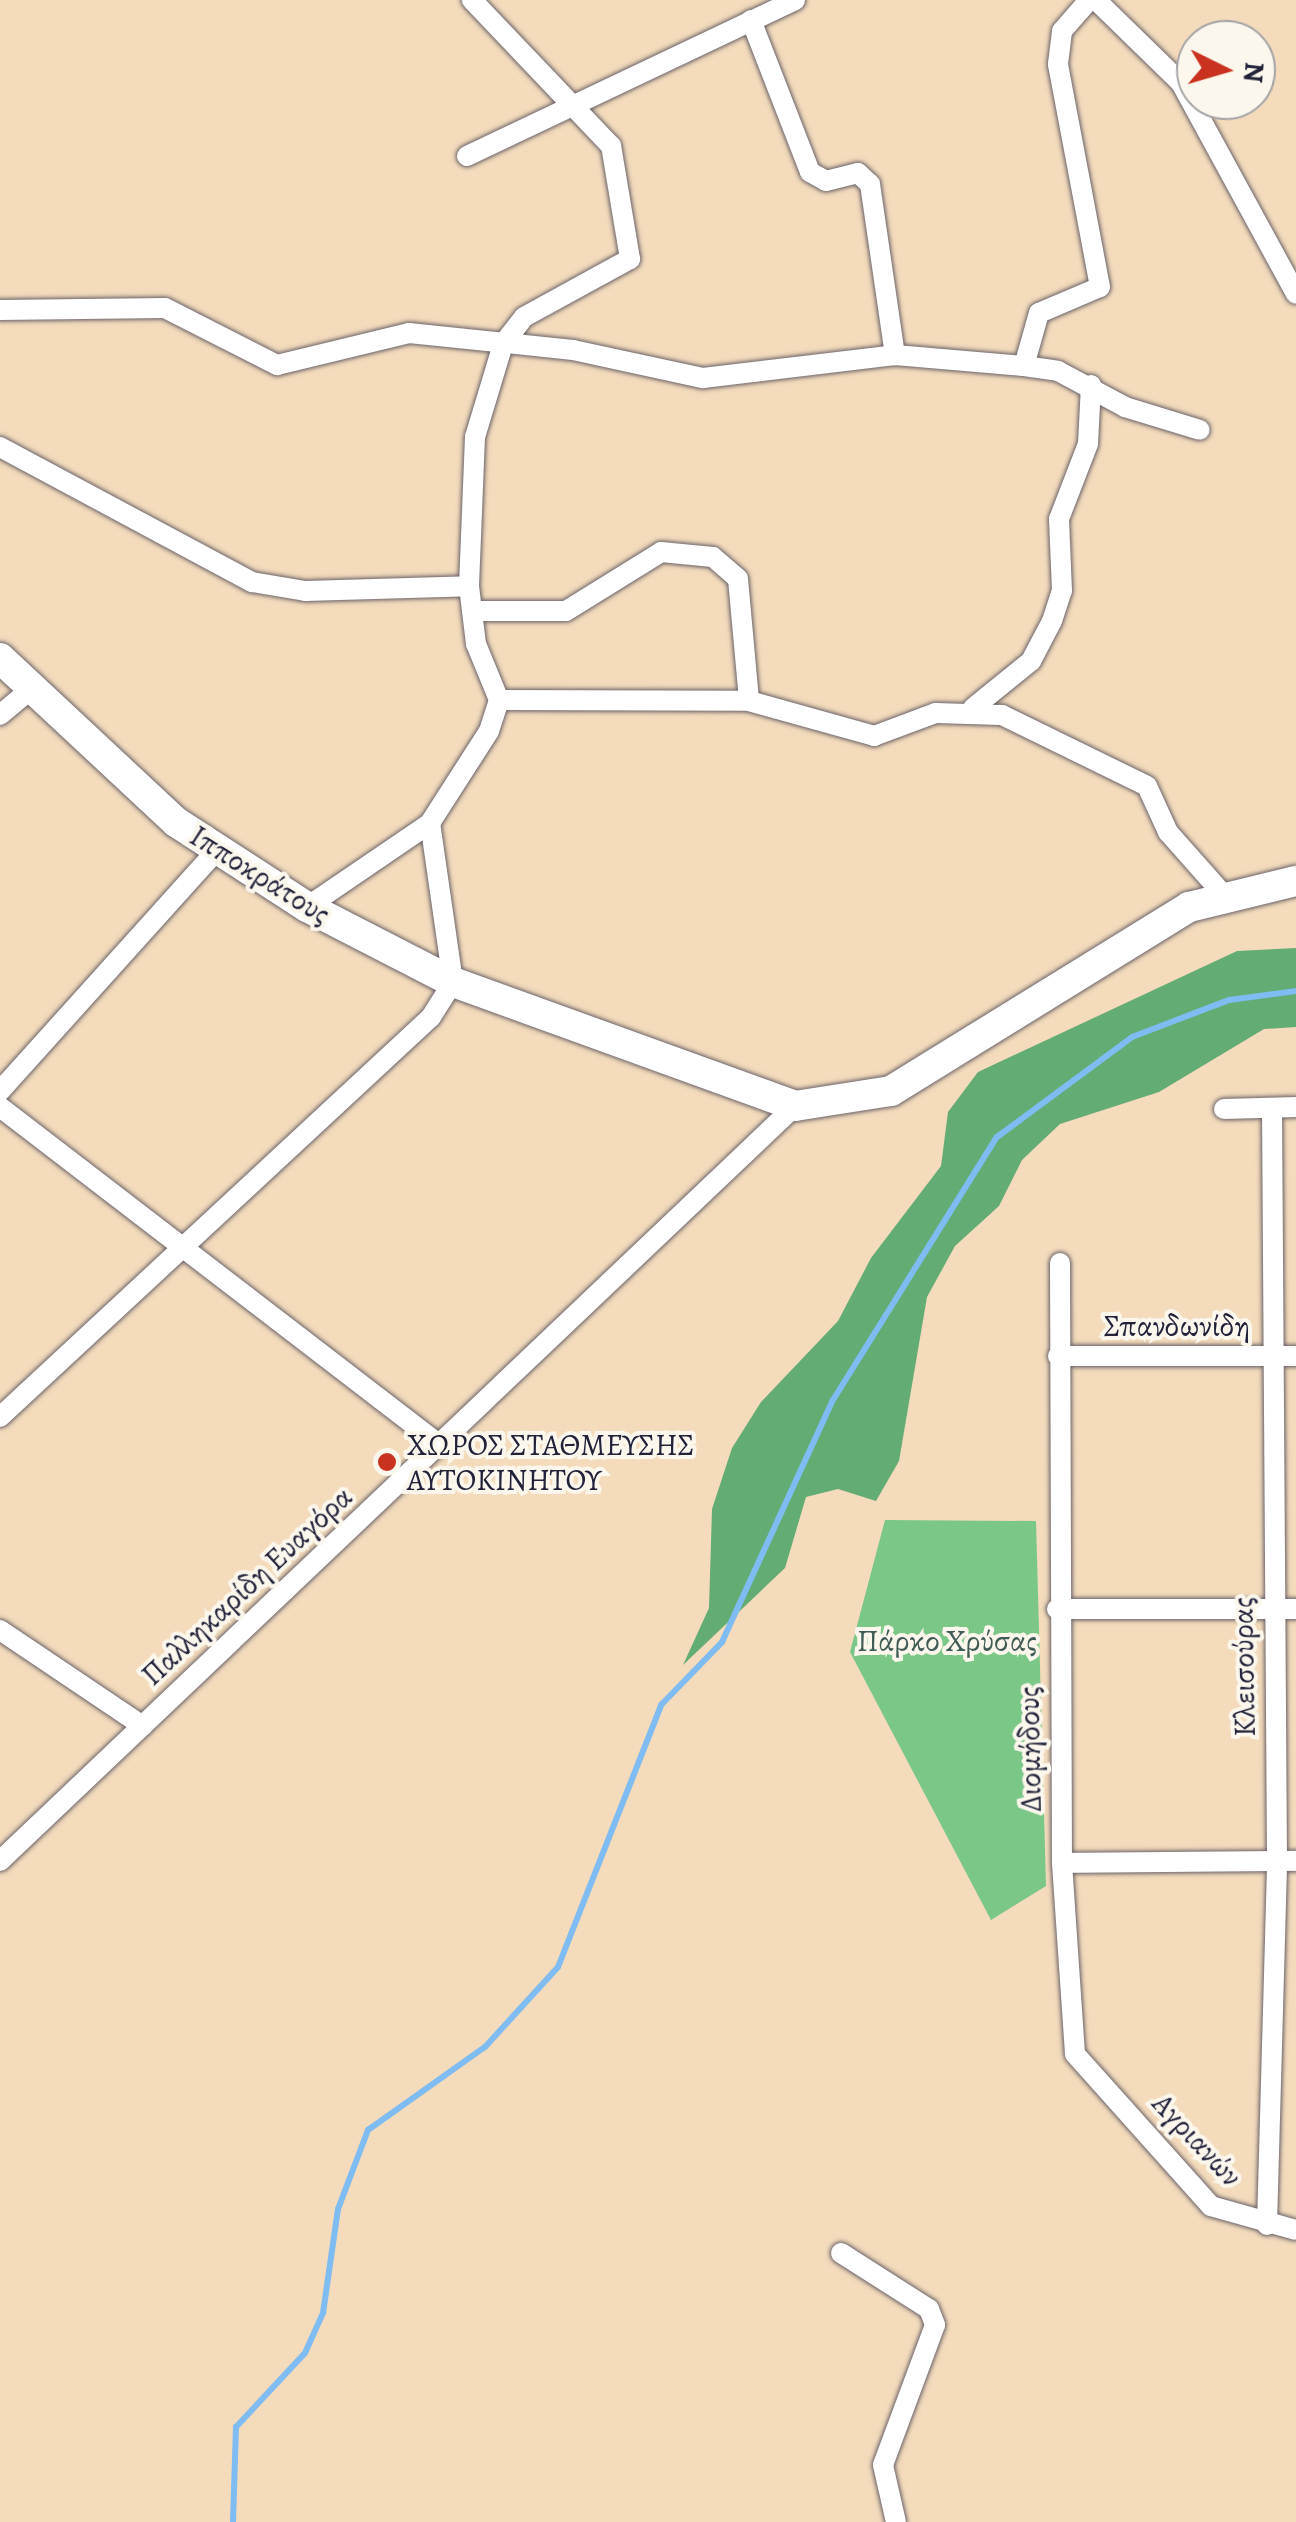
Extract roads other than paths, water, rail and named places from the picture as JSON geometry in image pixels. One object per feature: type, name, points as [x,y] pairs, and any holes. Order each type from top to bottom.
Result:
[{"type":"street","points":[[466,156],[581,106],[795,0]]},
{"type":"street","points":[[1024,366],[1039,313],[1100,287],[1058,64],[1062,31],[1093,0],[1181,83],[1296,294]]},
{"type":"street","points":[[308,907],[430,823],[500,700],[472,611],[475,437],[503,344],[544,302],[630,259],[619,171],[581,106],[481,2]]},
{"type":"street","points":[[751,20],[810,172],[826,181],[858,173],[870,184],[896,355]]},
{"type":"street","points":[[0,310],[165,308],[278,365],[408,333],[503,344],[704,378],[896,355],[1024,366],[1092,384],[1125,407],[1200,430]]},
{"type":"street","points":[[500,700],[749,701],[874,736],[974,708],[1031,661],[1052,621],[1062,590],[1058,520],[1088,444],[1092,384]]},
{"type":"street","points":[[0,447],[252,582],[305,591],[470,586]]},
{"type":"street","points":[[472,611],[566,611],[662,552],[713,556],[738,578],[749,701]]},
{"type":"street","name":"Ιπποκράτους","points":[[0,658],[30,690],[215,852],[308,907],[453,982],[795,1106]]},
{"type":"street","points":[[0,716],[30,690]]},
{"type":"street","points":[[974,708],[1131,774],[1222,892]]},
{"type":"street","points":[[0,1417],[431,1017],[453,982],[430,823]]},
{"type":"street","points":[[0,1091],[215,852]]},
{"type":"street","points":[[795,1106],[891,1091],[1222,892],[1296,880]]},
{"type":"street","name":"Παλληκαρίδη Ευαγόρα","points":[[0,1862],[795,1106]]},
{"type":"street","points":[[0,1107],[440,1445]]},
{"type":"street","points":[[1224,1109],[1296,1107]]},
{"type":"street","name":"Κλεισούρας","points":[[1267,2224],[1286,1861],[1273,1609],[1272,1108]]},
{"type":"street","name":"Διομήδους","points":[[1060,1263],[1057,1610],[1062,1863],[1076,2054]]},
{"type":"street","name":"Σπανδωνίδη","points":[[1058,1356],[1296,1356]]},
{"type":"street","points":[[1057,1610],[1296,1609]]},
{"type":"street","points":[[0,1630],[143,1726]]},
{"type":"street","points":[[1062,1863],[1286,1861]]},
{"type":"street","name":"Αγριανών","points":[[1076,2054],[1212,2206],[1296,2230]]},
{"type":"street","points":[[840,2253],[929,2309],[935,2325],[883,2465],[896,2522]]},
{"type":"waterway","points":[[233,2522],[236,2427],[305,2353],[323,2313],[338,2209],[368,2130],[485,2047],[558,1967],[661,1705],[722,1642],[833,1400],[997,1137],[1132,1037],[1229,1000],[1296,991]]},
{"type":"place","name":"ΧΩΡΟΣ ΣΤΑΘΜΕΥΣΗΣ ΑΥΤΟΚΙΝΗΤΟΥ","points":[[387,1462]]},
{"type":"park label","name":"Πάρκο Χρύσας","points":[[947,1641]]}]
